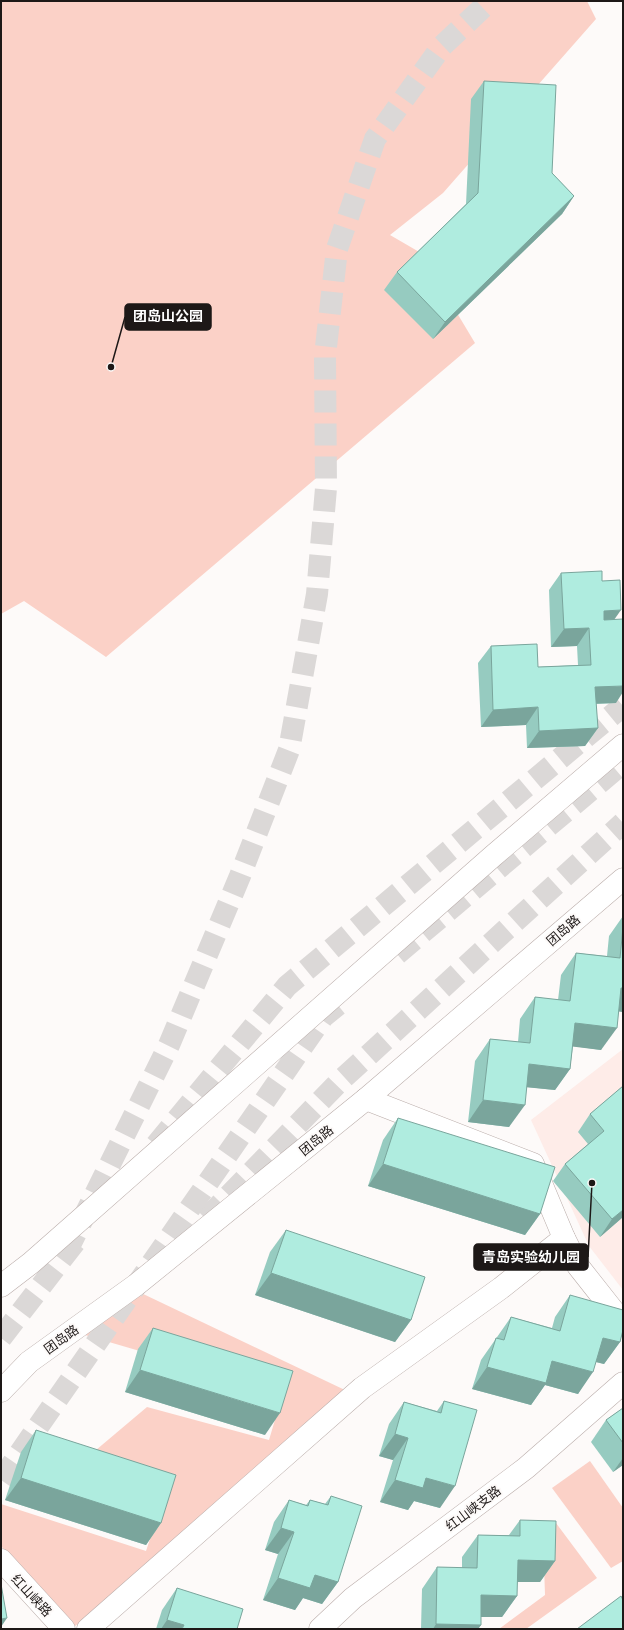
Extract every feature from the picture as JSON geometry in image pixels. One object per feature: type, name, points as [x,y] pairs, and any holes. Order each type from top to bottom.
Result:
[{"type":"street","points":[[1,1286],[31,1263],[488,861],[623,745]]},
{"type":"street","name":"团岛路","points":[[1,1391],[29,1362],[136,1285],[366,1099],[623,879]]},
{"type":"street","points":[[366,1099],[534,1164],[564,1238],[578,1266],[623,1324]]},
{"type":"street","points":[[88,1629],[362,1388],[500,1288],[564,1238]]},
{"type":"street","name":"红山峡支路","points":[[320,1629],[353,1598],[526,1468],[623,1383]]},
{"type":"street","name":"红山峡路","points":[[1,1560],[64,1629]]},
{"type":"shaded area","points":[[1,1],[587,1],[596,19],[443,193],[390,235],[421,253],[475,343],[106,657],[24,601],[1,614]]},
{"type":"shaded area","points":[[623,1049],[623,1290],[589,1246],[531,1120]]},
{"type":"shaded area","points":[[139,1292],[347,1391],[73,1628],[1,1546],[1,1504],[146,1551],[167,1488],[83,1461],[147,1407],[269,1440],[283,1393],[85,1335]]},
{"type":"shaded area","points":[[590,1461],[623,1508],[623,1561],[611,1568],[552,1488]]},
{"type":"shaded area","points":[[556,1523],[597,1578],[526,1629],[499,1629],[545,1595],[543,1535]]},
{"type":"building","points":[[484,81],[556,85],[552,173],[574,196],[445,322],[397,272],[478,193]]},
{"type":"building","points":[[602,571],[602,581],[620,580],[621,610],[604,611],[604,620],[623,619],[623,686],[595,687],[598,728],[539,731],[538,707],[493,710],[491,646],[537,644],[538,667],[591,665],[589,628],[564,629],[561,573]]},
{"type":"building","points":[[623,927],[623,988],[621,988],[617,1028],[575,1023],[570,1069],[529,1064],[525,1105],[483,1100],[490,1039],[530,1043],[535,997],[570,1001],[576,953],[620,958]]},
{"type":"building","points":[[623,1086],[623,1210],[612,1219],[565,1164],[604,1131],[590,1114]]},
{"type":"building","points":[[398,1118],[555,1167],[540,1214],[383,1164]]},
{"type":"building","points":[[286,1230],[425,1277],[411,1320],[271,1273]]},
{"type":"building","points":[[570,1295],[623,1310],[623,1330],[620,1342],[603,1338],[593,1372],[552,1361],[546,1383],[487,1367],[496,1338],[504,1340],[511,1317],[560,1331]]},
{"type":"building","points":[[153,1328],[293,1371],[280,1413],[140,1370]]},
{"type":"building","points":[[444,1401],[477,1410],[455,1486],[426,1478],[423,1488],[395,1480],[408,1438],[395,1434],[404,1402],[441,1413]]},
{"type":"building","points":[[623,1408],[623,1443],[606,1420]]},
{"type":"building","points":[[36,1430],[176,1475],[161,1523],[21,1478]]},
{"type":"building","points":[[331,1496],[362,1506],[338,1582],[315,1575],[310,1588],[278,1578],[294,1532],[281,1528],[289,1500],[308,1506],[310,1500],[328,1505]]},
{"type":"building","points":[[520,1520],[556,1521],[555,1561],[518,1560],[517,1596],[481,1595],[481,1625],[436,1624],[437,1567],[477,1568],[478,1535],[520,1536]]},
{"type":"building","points":[[1,1584],[7,1618],[1,1619]]},
{"type":"building","points":[[177,1588],[243,1609],[237,1629],[182,1629],[184,1625],[167,1620]]},
{"type":"building","points":[[621,1596],[623,1600],[623,1629],[577,1629]]},
{"type":"tunnel","points":[[66,1253],[169,1045],[240,876],[289,750],[317,594],[326,488],[325,356],[337,249],[375,139],[442,46],[490,1]]},
{"type":"tunnel","points":[[156,1145],[287,986],[623,706]]},
{"type":"tunnel","points":[[397,954],[623,763]]},
{"type":"tunnel","points":[[206,1219],[339,1082],[623,823]]},
{"type":"tunnel","points":[[1,1480],[323,1017],[339,1004]]},
{"type":"tunnel","points":[[1,1338],[75,1242]]},
{"type":"place","name":"团岛山公园","points":[[111,367]]},
{"type":"place","name":"青岛实验幼儿园","points":[[592,1183]]}]
